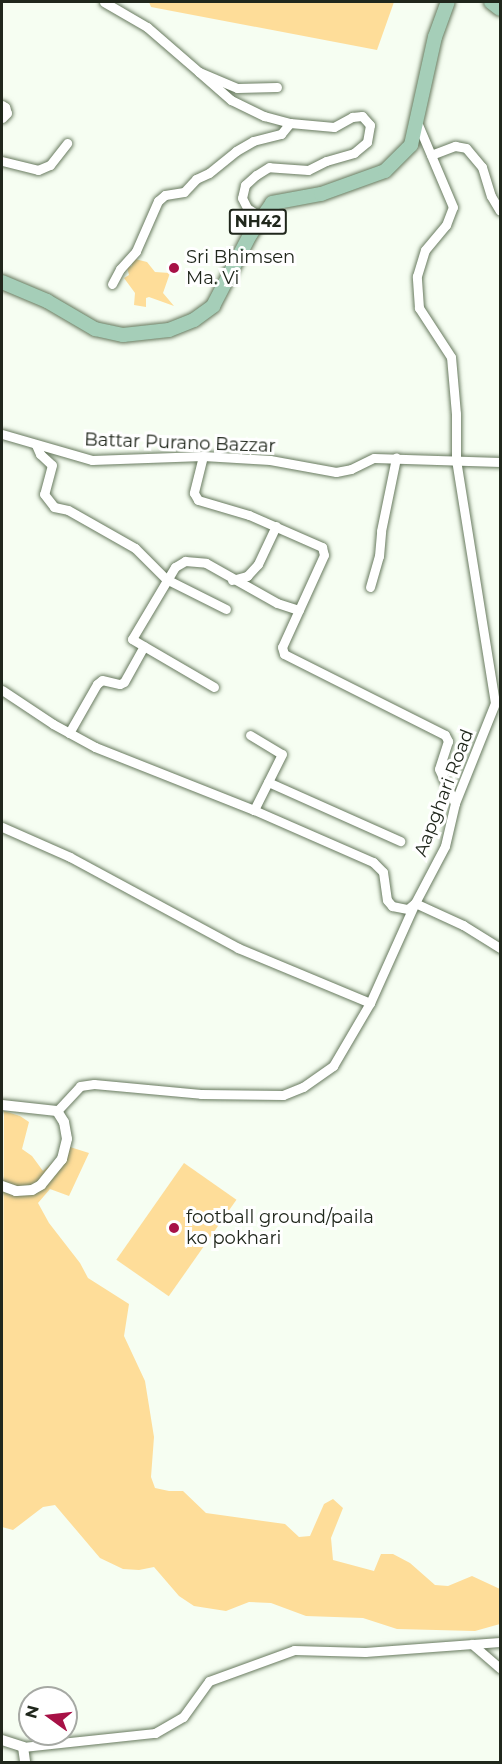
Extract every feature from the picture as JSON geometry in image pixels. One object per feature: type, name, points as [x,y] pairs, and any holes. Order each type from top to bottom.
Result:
[{"type":"main road","name":"NH42","points":[[2,282],[47,301],[95,329],[123,335],[169,330],[194,320],[213,306],[261,217],[272,203],[321,194],[385,171],[411,145],[435,37],[448,2]]},
{"type":"main road","points":[[491,2],[501,9]]},
{"type":"street","points":[[104,2],[147,27],[231,100],[264,116],[290,123],[333,127],[352,117],[362,116],[370,125],[367,142],[354,153],[326,161],[308,170],[269,167],[256,174],[245,185],[242,198],[247,208],[261,217]]},
{"type":"street","points":[[199,72],[237,88],[277,87]]},
{"type":"street","points":[[2,105],[7,113],[2,118]]},
{"type":"street","points":[[416,121],[431,155],[455,146],[466,148],[482,167],[491,196],[501,211]]},
{"type":"street","points":[[112,284],[120,269],[136,251],[158,201],[165,195],[184,192],[196,179],[209,173],[236,151],[253,141],[281,134],[290,123]]},
{"type":"street","points":[[2,161],[38,170],[50,165],[67,143]]},
{"type":"street","name":"Aapghari Road","points":[[57,1111],[80,1086],[94,1084],[177,1093],[283,1095],[303,1087],[333,1066],[370,1003],[415,903],[445,846],[455,803],[495,702],[456,460],[456,414],[451,357],[419,308],[417,276],[425,250],[446,225],[453,207],[431,155]]},
{"type":"street","name":"Battar Purano Bazzar","points":[[2,434],[92,460],[203,456],[270,460],[336,472],[351,469],[374,458],[501,462]]},
{"type":"street","points":[[36,445],[40,454],[52,465],[44,494],[54,507],[68,510],[135,548],[166,579],[226,609]]},
{"type":"street","points":[[203,456],[195,498],[276,526],[322,547],[324,555],[282,647],[284,654],[445,735],[448,741],[439,769],[455,803]]},
{"type":"street","points":[[370,587],[379,556],[381,531],[396,458]]},
{"type":"street","points":[[232,580],[247,576],[258,564],[276,526]]},
{"type":"street","points":[[214,687],[132,639],[175,567],[185,561],[195,560],[206,563],[232,580],[277,603],[299,610]]},
{"type":"street","points":[[69,733],[97,684],[102,680],[120,684],[124,682],[144,646]]},
{"type":"street","points":[[2,690],[95,747],[254,810],[373,862],[382,872],[387,900],[396,909],[408,909],[415,903],[463,925],[501,948]]},
{"type":"street","points":[[250,735],[282,754],[254,810]]},
{"type":"street","points":[[268,782],[400,841]]},
{"type":"street","points":[[2,827],[70,857],[238,948],[370,1003]]},
{"type":"street","points":[[2,1106],[57,1111],[64,1122],[67,1139],[62,1159],[40,1185],[32,1190],[16,1191],[2,1186]]},
{"type":"street","points":[[2,1740],[23,1747],[155,1733],[183,1717],[209,1681],[294,1650],[365,1652],[501,1642]]},
{"type":"street","points":[[472,1644],[501,1668]]},
{"type":"street","points":[[23,1747],[25,1762]]},
{"type":"shaded area","points":[[149,2],[394,2],[377,50],[151,7]]},
{"type":"shaded area","points":[[135,259],[147,262],[155,272],[170,273],[163,293],[174,306],[149,297],[146,298],[146,307],[134,305],[135,293],[124,278],[129,275],[127,267],[132,266],[131,261]]},
{"type":"shaded area","points":[[4,1111],[20,1116],[29,1122],[22,1149],[32,1156],[43,1171],[70,1147],[89,1153],[69,1196],[50,1189],[38,1203],[49,1223],[80,1263],[88,1278],[129,1304],[124,1336],[145,1381],[154,1437],[151,1477],[155,1488],[183,1491],[206,1513],[285,1524],[299,1537],[310,1536],[324,1504],[333,1499],[343,1508],[331,1538],[333,1560],[374,1571],[381,1554],[393,1554],[410,1563],[435,1585],[448,1586],[472,1576],[500,1589],[500,1624],[475,1631],[397,1629],[363,1618],[306,1616],[271,1603],[249,1602],[226,1611],[194,1606],[179,1596],[154,1567],[139,1570],[123,1569],[100,1558],[55,1505],[43,1507],[13,1530],[2,1527]]},
{"type":"shaded area","name":"football ground/paila ko pokhari","points":[[184,1163],[236,1200],[169,1296],[116,1260]]},
{"type":"place","name":"Sri Bhimsen Ma. Vi","points":[[174,268]]},
{"type":"place","name":"football ground/paila ko pokhari","points":[[174,1228]]}]
